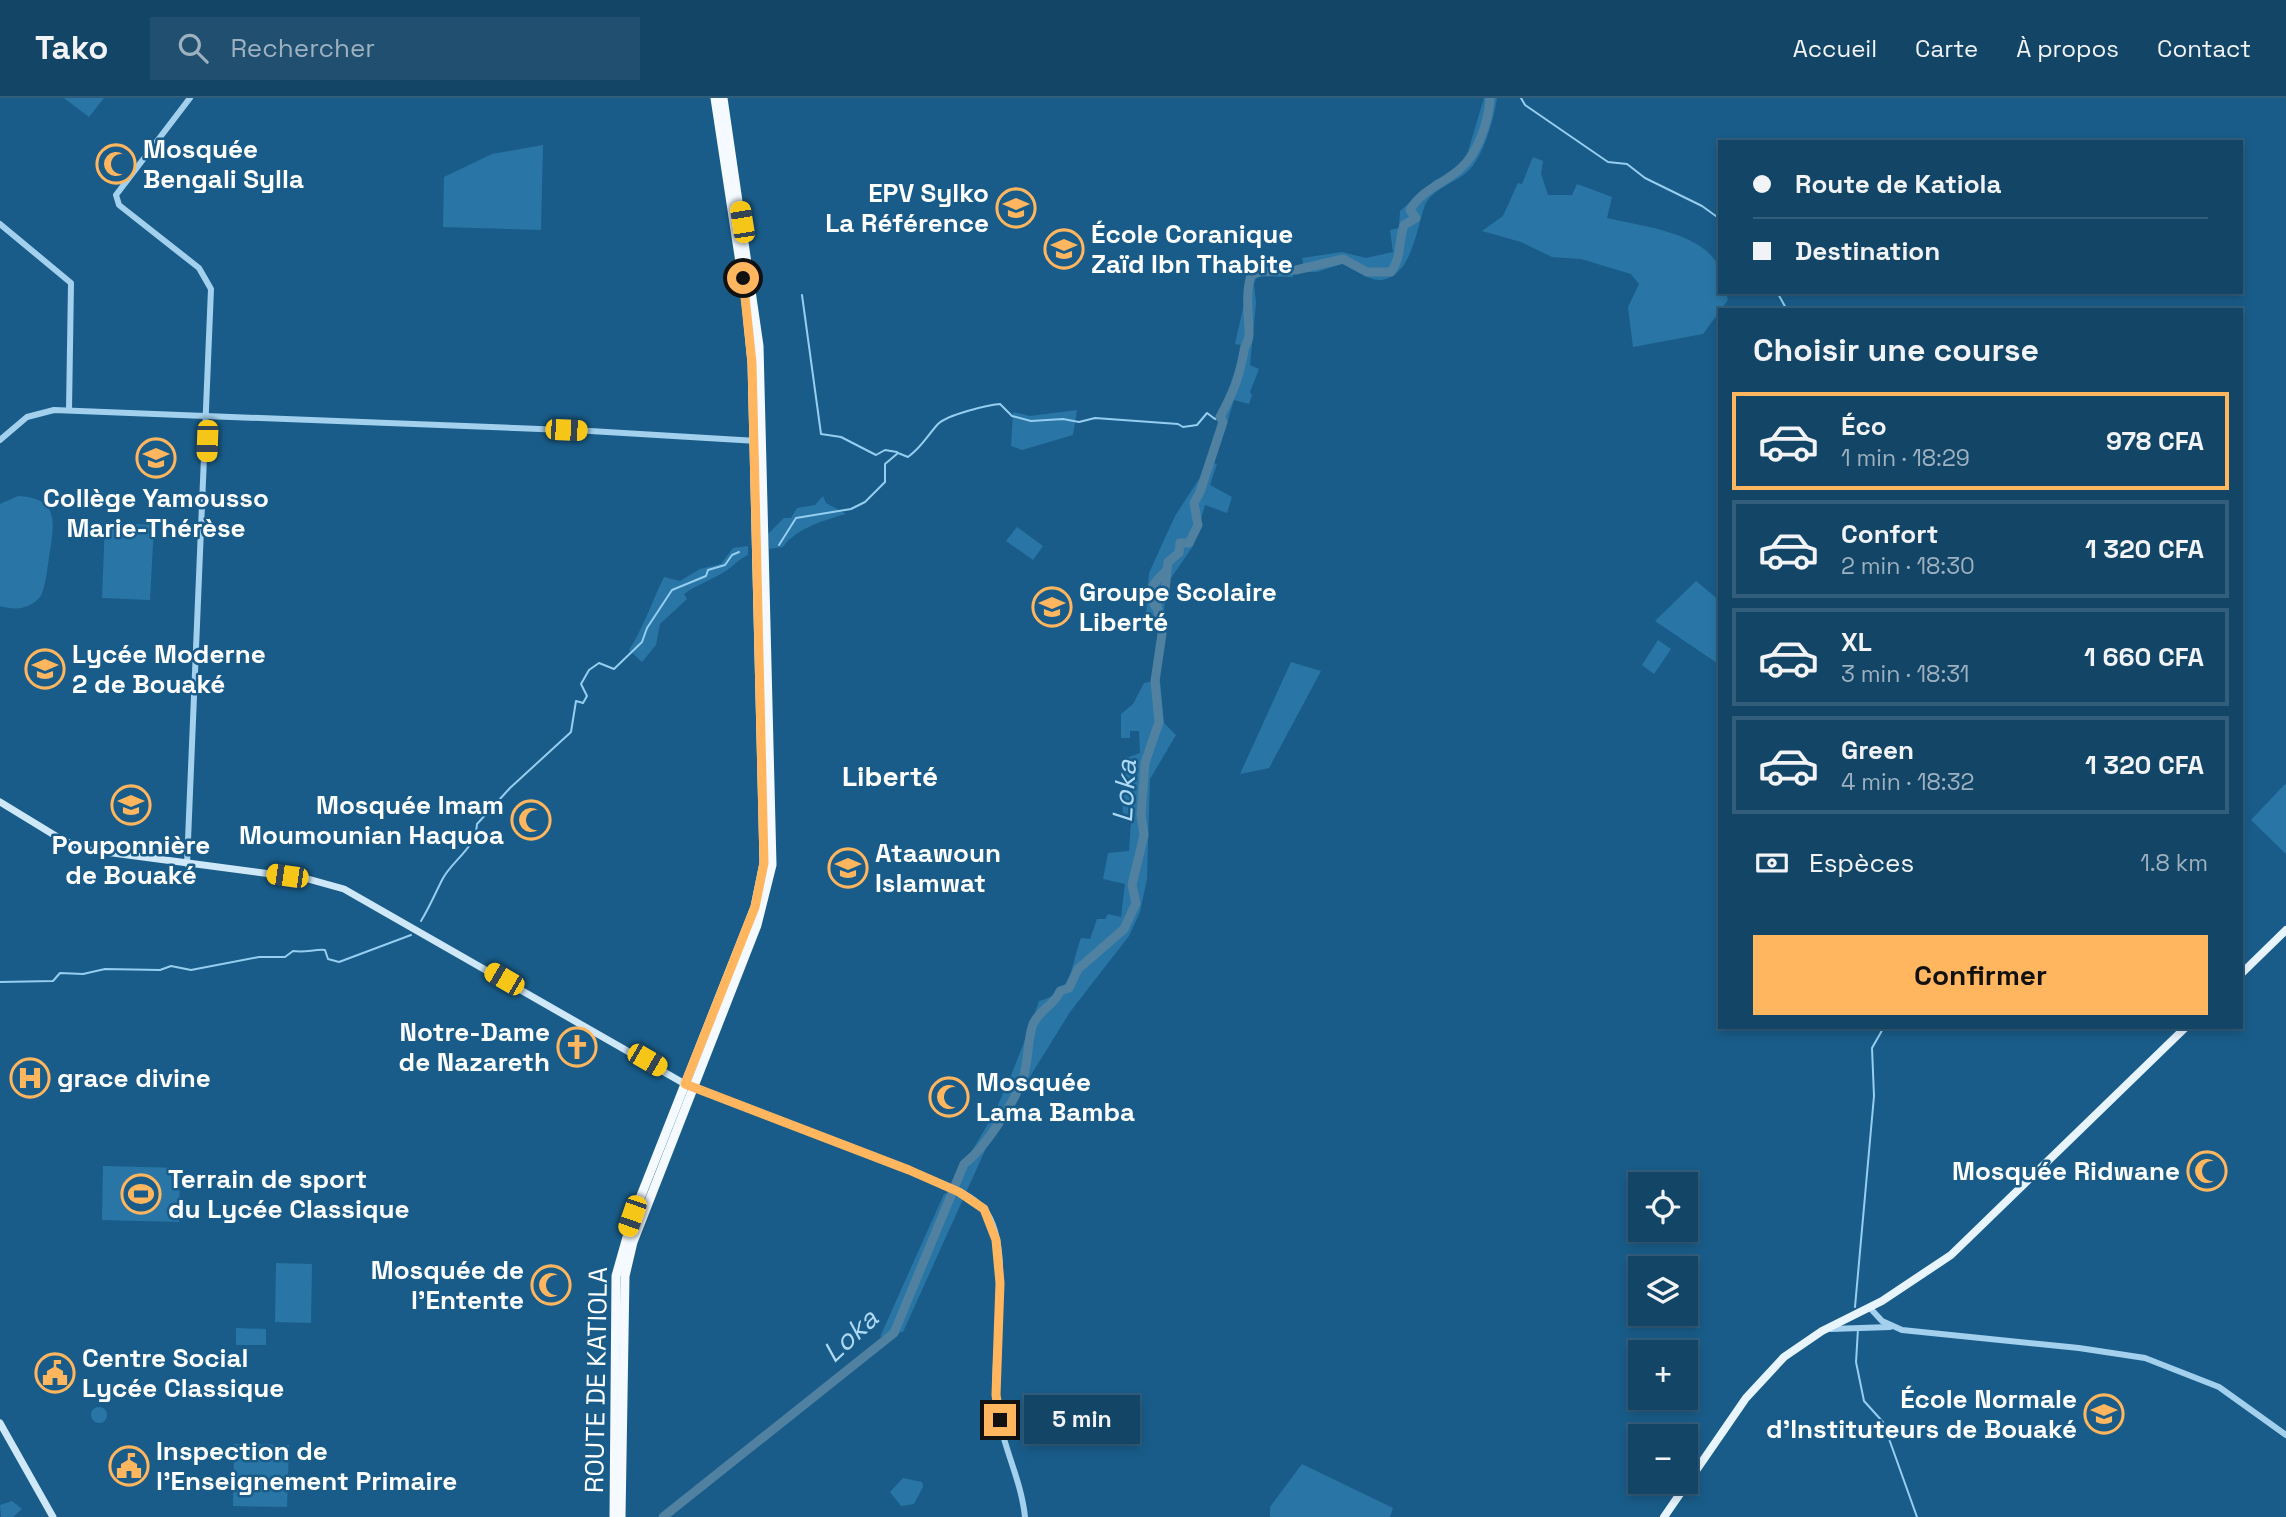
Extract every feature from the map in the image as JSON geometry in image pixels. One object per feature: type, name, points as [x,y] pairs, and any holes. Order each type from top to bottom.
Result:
[{"type":"highway","name":"ROUTE DE KATIOLA","points":[[715,98],[750,328],[758,441]]},
{"type":"highway","name":"ROUTE DE KATIOLA","points":[[621,1517],[625,1276],[634,1242],[689,1085],[755,907],[764,863],[758,327],[723,98]]},
{"type":"highway","name":"ROUTE DE KATIOLA","points":[[614,1517],[616,1276],[632,1216],[689,1085]]},
{"type":"main road","points":[[0,802],[76,846],[187,864],[308,879],[344,889],[689,1085]]},
{"type":"main road","points":[[2243,973],[2286,930]]},
{"type":"main road","points":[[1664,1517],[1755,1387],[1795,1347],[1870,1308],[1924,1274],[1977,1232],[2184,1029]]},
{"type":"main road","points":[[0,1423],[53,1517]]},
{"type":"street","points":[[187,864],[208,415],[209,282],[199,268],[119,205],[116,195],[190,98]]},
{"type":"street","points":[[0,224],[72,283],[69,410]]},
{"type":"street","points":[[0,440],[29,416],[43,411],[69,410],[590,431],[758,441]]},
{"type":"street","points":[[689,1085],[950,1187],[984,1209],[996,1240],[1000,1283],[997,1405],[1007,1447],[1020,1480],[1026,1517]]},
{"type":"street","points":[[1870,1308],[1891,1328]]},
{"type":"street","points":[[1822,1331],[1849,1326],[1891,1328],[2145,1358],[2219,1387],[2286,1435]]},
{"type":"shaded area","points":[[64,98],[104,98],[89,117]]},
{"type":"shaded area","points":[[1484,98],[1497,98],[1483,148],[1467,172],[1428,199],[1409,255],[1398,271],[1384,280],[1372,279],[1342,264],[1317,272],[1305,272],[1302,258],[1342,252],[1366,258],[1393,252],[1390,230],[1399,228],[1400,211],[1435,180],[1450,174],[1466,158]]},
{"type":"shaded area","points":[[543,145],[541,230],[443,227],[444,177],[492,154]]},
{"type":"shaded area","points":[[1533,157],[1543,161],[1541,174],[1548,195],[1572,195],[1577,184],[1612,197],[1607,218],[1668,232],[1698,245],[1710,254],[1718,265],[1718,294],[1726,294],[1728,300],[1722,308],[1718,308],[1718,314],[1703,334],[1633,347],[1628,307],[1639,284],[1631,274],[1581,259],[1552,257],[1521,242],[1482,231],[1503,216],[1518,183],[1522,184]]},
{"type":"shaded area","points":[[1292,267],[1293,277],[1257,276],[1254,284],[1256,303],[1250,365],[1259,369],[1250,392],[1252,395],[1249,404],[1234,400],[1227,423],[1217,421],[1240,368],[1242,345],[1235,344],[1246,295],[1247,275]]},
{"type":"shaded area","points":[[1077,410],[1073,435],[1022,450],[1011,446],[1013,412],[1030,416]]},
{"type":"shaded area","points":[[1210,462],[1217,464],[1210,485],[1232,497],[1227,513],[1205,505],[1193,546],[1167,584],[1163,617],[1146,615],[1149,573],[1175,516]]},
{"type":"shaded area","points":[[18,496],[42,502],[52,515],[53,524],[41,596],[27,606],[12,608],[0,606],[0,504]]},
{"type":"shaded area","points":[[823,496],[826,503],[846,514],[803,530],[783,547],[769,549],[768,534],[784,518],[791,518],[797,508],[815,505]]},
{"type":"shaded area","points":[[105,523],[154,525],[150,600],[102,598]]},
{"type":"shaded area","points":[[1017,527],[1043,546],[1033,560],[1006,541]]},
{"type":"shaded area","points":[[748,546],[748,555],[684,594],[687,599],[660,624],[656,645],[642,662],[629,650],[664,577],[680,581],[700,569],[721,564],[733,548]]},
{"type":"shaded area","points":[[1696,581],[1718,599],[1718,664],[1655,621]]},
{"type":"shaded area","points":[[1658,640],[1671,649],[1654,674],[1642,665]]},
{"type":"shaded area","points":[[1291,662],[1321,671],[1269,768],[1240,774]]},
{"type":"shaded area","points":[[1160,680],[1164,723],[1176,735],[1150,779],[1147,879],[1140,912],[1129,936],[1070,1012],[987,1146],[903,1332],[880,1337],[944,1194],[952,1192],[966,1161],[995,1111],[1039,1001],[1050,997],[1065,985],[1081,938],[1090,939],[1097,919],[1105,919],[1108,914],[1121,917],[1125,884],[1103,879],[1108,853],[1129,851],[1131,820],[1123,819],[1121,760],[1140,753],[1139,731],[1130,731],[1130,738],[1121,738],[1121,714],[1133,704],[1144,683]]},
{"type":"shaded area","points":[[2286,785],[2286,854],[2251,820]]},
{"type":"shaded area","name":"Terrain de sport du Lycée Classique","points":[[103,1166],[180,1168],[179,1222],[102,1220]]},
{"type":"shaded area","points":[[276,1263],[312,1264],[311,1323],[275,1322]]},
{"type":"shaded area","points":[[236,1328],[266,1329],[266,1345],[236,1345]]},
{"type":"shaded area","points":[[96,1407],[102,1407],[107,1415],[105,1421],[96,1423],[91,1418],[91,1412]]},
{"type":"shaded area","points":[[234,1444],[289,1445],[287,1507],[233,1506]]},
{"type":"shaded area","points":[[1302,1464],[1393,1508],[1390,1517],[1270,1517],[1270,1507]]},
{"type":"shaded area","points":[[903,1478],[922,1482],[923,1487],[914,1504],[901,1506],[890,1492]]},
{"type":"shaded area","points":[[12,1501],[22,1509],[13,1517],[1,1517],[0,1505]]},
{"type":"waterway","name":"Loka","points":[[663,1517],[894,1333],[964,1164],[990,1136],[1019,1088],[1025,1071],[1033,1024],[1060,991],[1069,988],[1078,969],[1124,929],[1136,903],[1132,885],[1144,835],[1141,815],[1145,763],[1159,722],[1155,681],[1162,634],[1156,600],[1165,590],[1168,562],[1179,553],[1180,543],[1189,543],[1198,525],[1194,503],[1223,422],[1220,417],[1235,385],[1249,337],[1248,298],[1251,275],[1296,270],[1343,259],[1367,272],[1391,272],[1397,261],[1404,225],[1416,218],[1410,210],[1421,197],[1454,174],[1473,154],[1482,136],[1490,98]]},
{"type":"waterway","points":[[1521,98],[1525,105],[1608,162],[1627,164],[1645,178],[1702,206],[1718,218]]},
{"type":"waterway","points":[[1778,294],[1786,308]]},
{"type":"waterway","points":[[802,295],[821,434],[841,437],[876,455],[885,450],[897,452]]},
{"type":"waterway","points":[[779,545],[796,518],[851,509],[865,502],[885,482],[885,464],[898,453],[908,457],[938,424],[968,411],[1000,404],[1012,416],[1031,421],[1063,419],[1079,422],[1095,418],[1178,424],[1183,427],[1197,425],[1207,413],[1215,419],[1220,417]]},
{"type":"waterway","points":[[421,921],[446,873],[473,840],[477,824],[510,788],[571,732],[576,701],[583,703],[587,696],[581,684],[589,670],[599,663],[614,669],[642,642],[647,628],[672,590],[706,576],[708,570],[725,565],[732,555],[739,552]]},
{"type":"waterway","points":[[1155,606],[1151,591],[1166,571]]},
{"type":"waterway","points":[[0,982],[53,981],[60,973],[83,974],[105,969],[160,970],[171,966],[191,970],[259,957],[285,957],[293,951],[325,950],[328,959],[339,962],[411,935]]},
{"type":"waterway","points":[[1855,1307],[1874,1096],[1872,1048],[1883,1029]]},
{"type":"waterway","points":[[1858,1329],[1856,1362],[1864,1401],[1883,1422],[1917,1517]]},
{"type":"place","name":"Mosquée Bengali Sylla","points":[[116,164]]},
{"type":"place","name":"EPV Sylko La Référence","points":[[1016,208]]},
{"type":"place","name":"École Coranique Zaïd Ibn Thabite","points":[[1064,249]]},
{"type":"place","name":"Collège Yamousso Marie-Thérèse","points":[[156,458]]},
{"type":"place","name":"Groupe Scolaire Liberté","points":[[1052,607]]},
{"type":"place","name":"Lycée Moderne 2 de Bouaké","points":[[45,669]]},
{"type":"place","name":"Pouponnière de Bouaké","points":[[131,805]]},
{"type":"place","name":"Mosquée Imam Moumounian Haquoa","points":[[531,820]]},
{"type":"place","name":"Ataawoun Islamwat","points":[[848,868]]},
{"type":"place","name":"Notre-Dame de Nazareth","points":[[577,1047]]},
{"type":"place","name":"grace divine","points":[[30,1078]]},
{"type":"place","name":"Mosquée Lama Bamba","points":[[949,1097]]},
{"type":"place","name":"Mosquée Ridwane","points":[[2207,1171]]},
{"type":"place","name":"Terrain de sport du Lycée Classique","points":[[141,1194]]},
{"type":"place","name":"Mosquée de l'Entente","points":[[551,1285]]},
{"type":"place","name":"Centre Social Lycée Classique","points":[[55,1373]]},
{"type":"place","name":"École Normale d'Instituteurs de Bouaké","points":[[2104,1414]]},
{"type":"place","name":"Inspection de l'Enseignement Primaire","points":[[129,1466]]},
{"type":"district","name":"Liberté","points":[[890,776]]},
{"type":"route","points":[[743,278],[752,363],[764,863],[755,907],[685,1084],[909,1170],[959,1192],[984,1209],[995,1231],[1000,1283],[996,1395],[1000,1420]]}]
